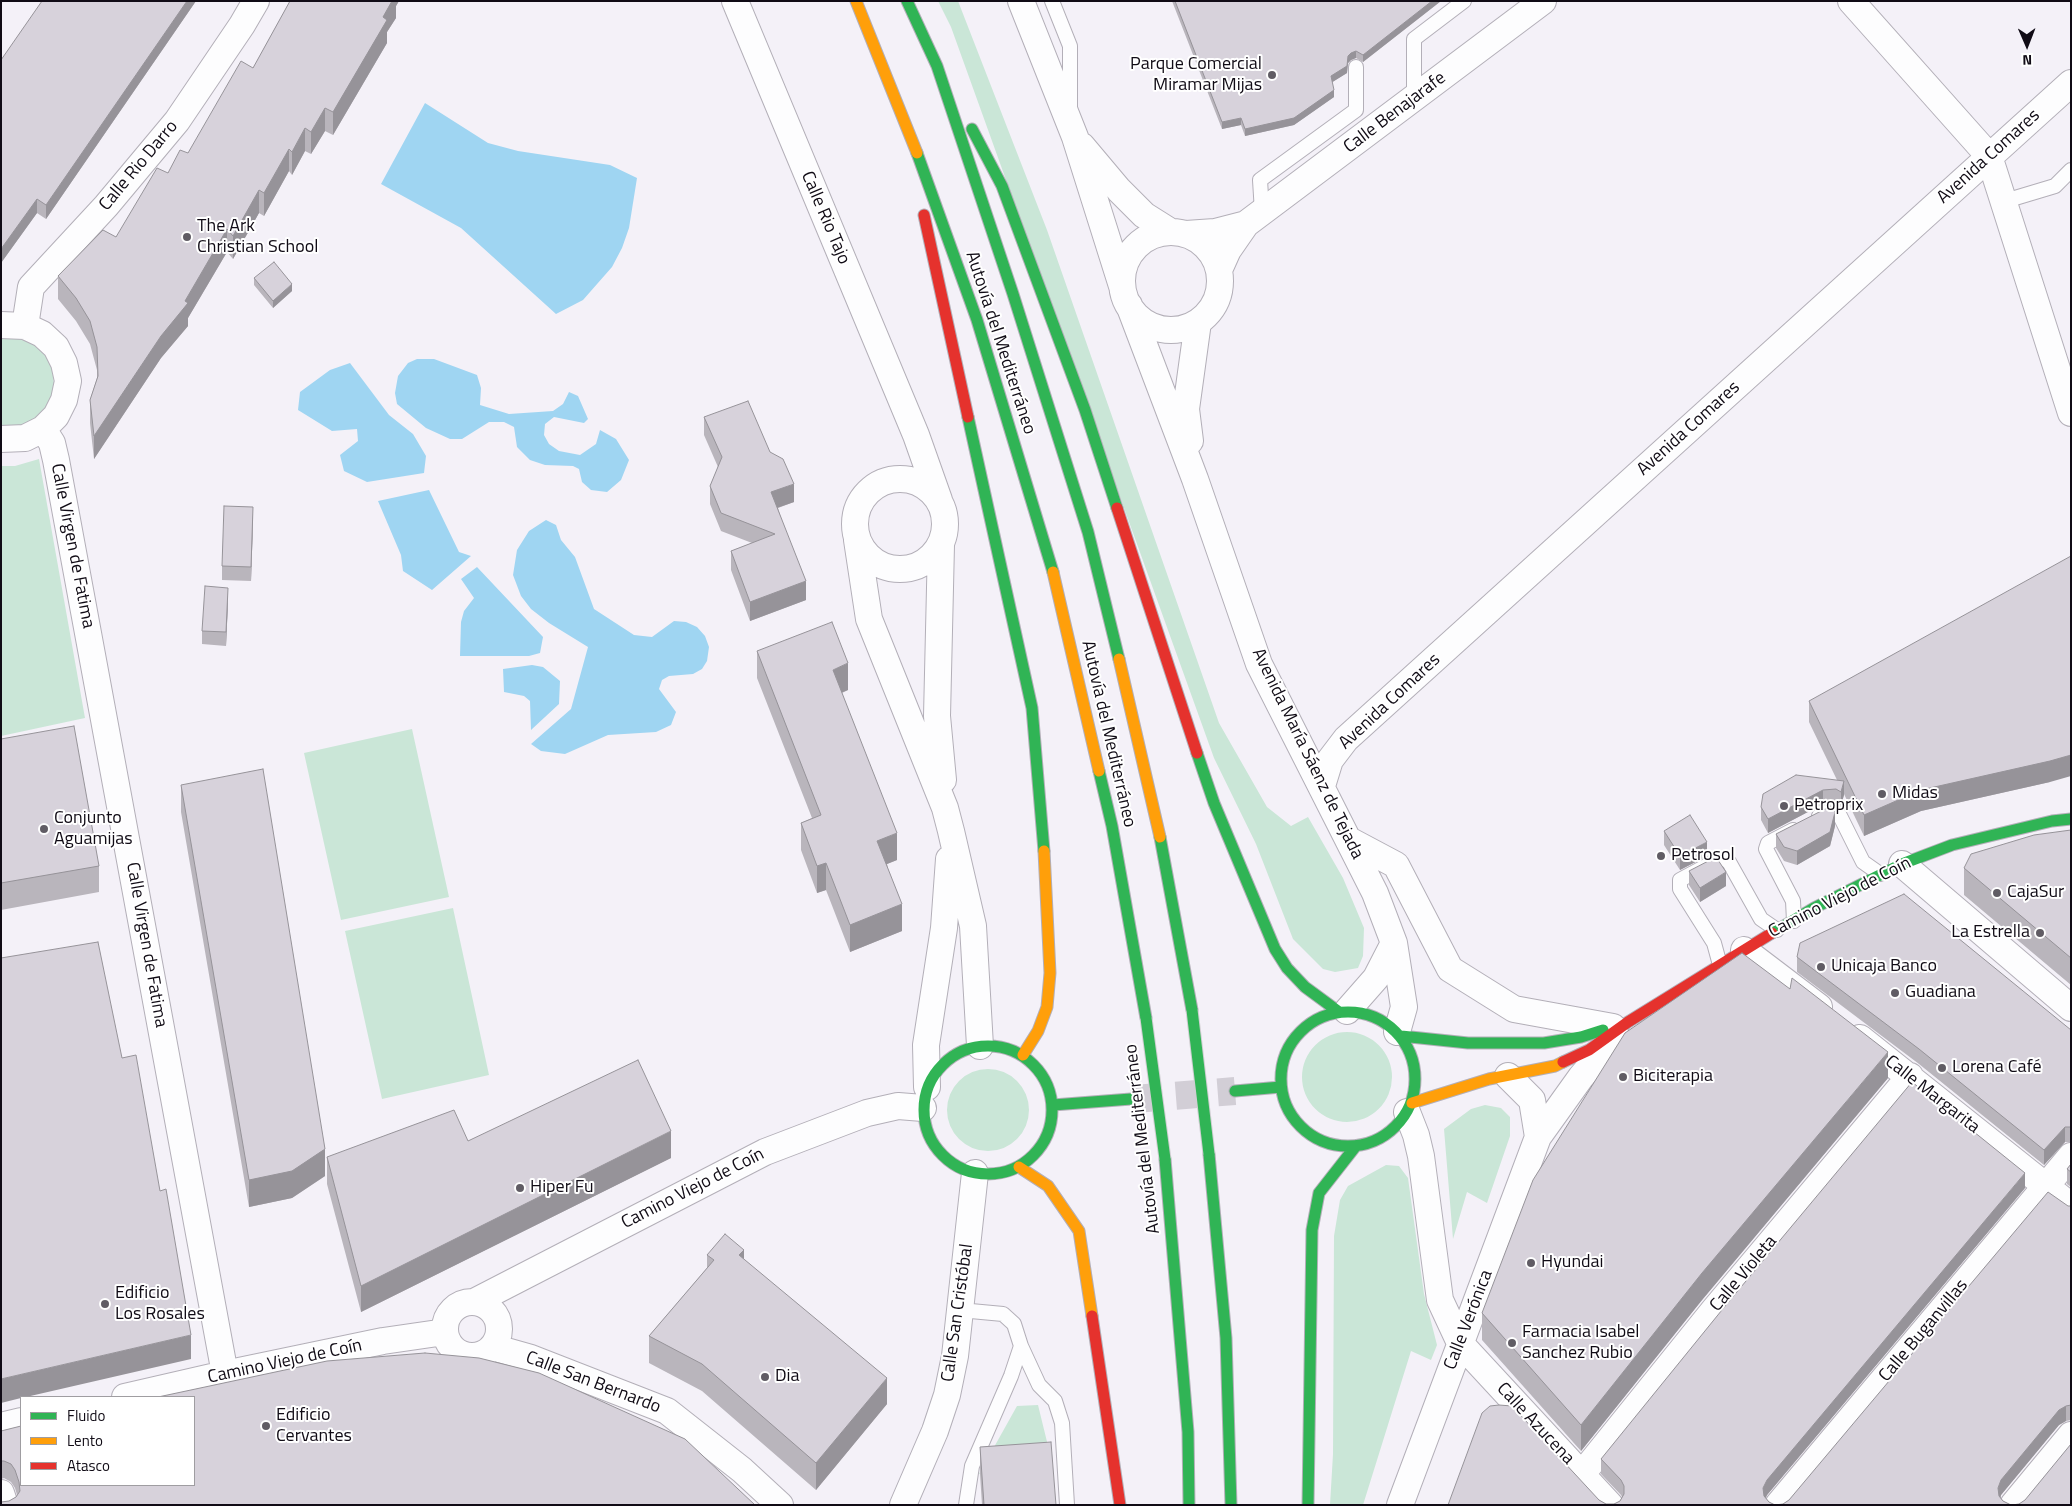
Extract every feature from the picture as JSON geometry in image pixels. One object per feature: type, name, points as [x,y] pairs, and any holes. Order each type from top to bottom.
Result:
[{"type":"main road","name":"Autovía del Mediterráneo","points":[[856,1],[904,118],[977,320],[1052,566],[1112,826],[1146,1018],[1165,1159],[1187,1413],[1189,1505]]},
{"type":"main road","name":"Autovía del Mediterráneo","points":[[907,1],[938,66],[1088,532],[1156,814],[1192,1010],[1209,1154],[1226,1338],[1231,1505]]},
{"type":"main road","points":[[938,66],[1002,186],[1085,410],[1214,803],[1275,949],[1287,968],[1305,987],[1343,1012]]},
{"type":"main road","points":[[904,118],[1032,708],[1044,841],[1050,973],[1047,1007],[1038,1032],[1023,1055]]},
{"type":"main road","name":"Camino Viejo de Coín","points":[[1409,1107],[1489,1079],[1555,1066],[1589,1050],[1620,1025],[1776,930],[1891,869],[1952,846],[2052,821],[2071,819]]},
{"type":"main road","points":[[1343,1012],[1366,1014],[1383,1021],[1399,1034],[1414,1061],[1415,1089],[1409,1107],[1394,1129],[1376,1141],[1355,1147],[1334,1146],[1314,1138],[1298,1125],[1286,1108],[1280,1087],[1281,1066],[1288,1047],[1301,1030],[1319,1018],[1343,1012]]},
{"type":"main road","name":"Camino Viejo de Coín","points":[[1399,1034],[1468,1042],[1544,1043],[1581,1037],[1620,1025]]},
{"type":"main road","points":[[980,1046],[1002,1047],[1023,1055],[1038,1069],[1048,1086],[1053,1106],[1052,1124],[1045,1141],[1034,1156],[1019,1167],[997,1174],[975,1173],[954,1165],[937,1150],[926,1130],[925,1097],[936,1072],[948,1059],[963,1050],[980,1046]]},
{"type":"main road","points":[[1235,1091],[1280,1087]]},
{"type":"main road","points":[[1053,1106],[1131,1099]]},
{"type":"main road","points":[[1308,1505],[1312,1230],[1319,1193],[1355,1147]]},
{"type":"main road","points":[[1019,1167],[1048,1186],[1079,1231],[1120,1505]]},
{"type":"street","name":"Calle Rio Darro","points":[[13,325],[31,287],[106,206],[177,121],[242,25],[256,1]]},
{"type":"street","name":"Calle Rio Tajo","points":[[735,1],[916,435],[939,500]]},
{"type":"street","name":"Avenida María Sáenz de Tejada","points":[[1021,1],[1072,131],[1126,297],[1195,479],[1259,664],[1375,893],[1394,943],[1404,1008],[1399,1034]]},
{"type":"street","name":"Calle Benajarafe","points":[[1219,270],[1228,250],[1254,218],[1543,1]]},
{"type":"street","points":[[1851,1],[1989,156],[2005,201],[2071,413]]},
{"type":"street","name":"Avenida Comares","points":[[1322,786],[1330,760],[1346,739],[2071,83]]},
{"type":"street","name":"Avenida María Sáenz de Tejada","points":[[1072,131],[1119,190],[1144,215],[1178,233]]},
{"type":"street","name":"Calle Benajarafe","points":[[1178,233],[1215,232],[1254,218]]},
{"type":"street","points":[[1178,233],[1202,243],[1214,256],[1219,270],[1220,284],[1217,299],[1210,312],[1198,322],[1185,328],[1170,330],[1153,326],[1139,318],[1126,297],[1123,272],[1129,256],[1140,243],[1154,235],[1178,233]]},
{"type":"street","name":"Avenida María Sáenz de Tejada","points":[[1195,479],[1186,409],[1198,322]]},
{"type":"street","points":[[1,439],[24,438],[43,429],[56,416],[64,400],[68,382],[64,363],[56,346],[42,334],[13,325]]},
{"type":"street","name":"Calle Virgen de Fatima","points":[[43,429],[52,443],[56,460],[225,1374]]},
{"type":"street","points":[[916,435],[885,480],[872,488],[862,498],[856,511],[854,526],[869,619],[948,820],[944,928],[926,1045],[925,1097]]},
{"type":"street","points":[[857,540],[865,553],[876,562],[889,568],[904,569],[919,566],[932,557],[941,544],[946,529],[945,514],[939,500],[929,488],[915,480],[899,478],[885,480]]},
{"type":"street","points":[[941,544],[937,716],[948,820],[973,926],[980,1046]]},
{"type":"street","points":[[1349,840],[1396,865],[1450,969],[1514,1009],[1620,1025]]},
{"type":"street","points":[[1891,869],[2071,1008]]},
{"type":"street","points":[[1343,1012],[1376,978],[1394,943]]},
{"type":"street","name":"Calle Margarita","points":[[1744,950],[1910,1076],[2071,1206]]},
{"type":"street","name":"Calle Verónica","points":[[1400,1505],[1538,1136],[1620,1025]]},
{"type":"street","points":[[1508,1076],[1532,1100],[1538,1136]]},
{"type":"street","name":"Calle Violeta","points":[[1582,1474],[1714,1310],[1910,1076]]},
{"type":"street","name":"Camino Viejo de Coín","points":[[474,1302],[765,1152],[867,1113],[925,1097]]},
{"type":"street","name":"Calle Azucena","points":[[1409,1107],[1420,1156],[1440,1300],[1460,1343],[1610,1505]]},
{"type":"street","name":"Calle Buganvillas","points":[[1778,1505],[2071,1156]]},
{"type":"street","name":"Calle San Cristóbal","points":[[903,1505],[935,1431],[947,1395],[955,1356],[975,1173]]},
{"type":"street","points":[[474,1302],[490,1308],[498,1323],[499,1331],[492,1347],[478,1355],[460,1354],[447,1341],[445,1322],[456,1307],[474,1302]]},
{"type":"street","name":"Camino Viejo de Coín","points":[[129,1396],[383,1341],[445,1332]]},
{"type":"street","name":"Calle San Bernardo","points":[[492,1347],[532,1358],[576,1374],[667,1411],[742,1470],[780,1505]]},
{"type":"street","points":[[1,1426],[20,1422]]},
{"type":"street","points":[[2013,1505],[2071,1435]]},
{"type":"street","points":[[1,1493],[5,1505]]},
{"type":"lane","points":[[1052,1],[1070,46],[1072,131]]},
{"type":"lane","points":[[1414,98],[1414,39],[1464,1]]},
{"type":"lane","points":[[1254,218],[1260,180],[1356,110],[1356,67]]},
{"type":"lane","points":[[2005,201],[2054,186],[2071,170]]},
{"type":"lane","points":[[1794,920],[1793,901],[1766,849],[1768,843],[1806,823],[1827,812],[1834,811],[1840,816],[1863,862],[1891,869]]},
{"type":"lane","points":[[1720,965],[1714,943],[1680,889],[1680,880],[1718,859],[1724,859],[1729,862],[1761,919],[1776,930]]},
{"type":"lane","points":[[960,1310],[1003,1314],[1014,1324],[1020,1346],[1038,1385],[1055,1402],[1062,1423],[1068,1505]]},
{"type":"lane","points":[[966,1505],[972,1466],[1011,1376],[1020,1346]]},
{"type":"green space","points":[[938,1],[958,1],[1047,230],[1219,723],[1267,807],[1291,826],[1308,817],[1343,878],[1364,928],[1363,956],[1358,968],[1335,972],[1323,969],[1293,939],[1256,844],[1214,758],[951,27]]},
{"type":"green space","points":[[1,338],[22,339],[36,345],[46,356],[52,369],[54,383],[51,397],[45,409],[34,419],[21,425],[7,427],[1,425]]},
{"type":"green space","points":[[39,459],[85,718],[1,736],[1,466],[15,466]]},
{"type":"green space","points":[[412,729],[449,897],[341,920],[304,753]]},
{"type":"green space","points":[[453,908],[489,1075],[382,1099],[345,931]]},
{"type":"green space","points":[[1347,1032],[1364,1035],[1379,1045],[1389,1060],[1392,1077],[1389,1094],[1379,1109],[1364,1119],[1347,1122],[1330,1119],[1315,1109],[1305,1094],[1302,1077],[1305,1060],[1315,1045],[1330,1035]]},
{"type":"green space","points":[[988,1069],[1004,1072],[1017,1081],[1026,1094],[1029,1110],[1026,1126],[1017,1139],[1004,1148],[988,1151],[972,1148],[959,1139],[950,1126],[947,1110],[950,1094],[959,1081],[972,1072]]},
{"type":"green space","points":[[1485,1105],[1501,1108],[1510,1117],[1510,1136],[1487,1203],[1467,1192],[1453,1239],[1444,1129],[1471,1109]]},
{"type":"green space","points":[[1386,1165],[1399,1166],[1408,1178],[1424,1294],[1437,1345],[1431,1360],[1411,1351],[1363,1505],[1330,1505],[1333,1454],[1334,1236],[1340,1200],[1348,1186]]},
{"type":"green space","points":[[1038,1405],[1050,1454],[1051,1469],[979,1474],[1017,1406]]},
{"type":"water","points":[[425,103],[488,143],[518,151],[610,165],[637,178],[629,228],[622,248],[612,267],[583,300],[556,314],[461,228],[381,184]]},
{"type":"water","points":[[417,359],[434,359],[477,375],[481,388],[480,405],[509,414],[553,411],[563,404],[569,392],[578,396],[588,419],[584,423],[554,417],[545,424],[544,435],[549,444],[559,451],[580,455],[596,444],[600,430],[616,439],[629,460],[621,480],[607,492],[591,490],[582,482],[579,469],[573,466],[545,465],[530,460],[517,447],[514,427],[504,422],[489,422],[462,439],[450,439],[426,428],[397,404],[395,393],[398,376],[408,363]]},
{"type":"water","points":[[350,363],[389,415],[413,434],[426,456],[424,473],[367,482],[344,471],[340,455],[358,441],[357,429],[332,431],[298,410],[300,392],[330,370]]},
{"type":"water","points":[[429,490],[459,552],[471,556],[432,590],[403,571],[401,555],[378,501]]},
{"type":"water","points":[[546,520],[556,525],[561,540],[575,557],[594,609],[634,635],[652,637],[674,621],[686,622],[697,627],[705,636],[709,647],[707,661],[702,669],[693,674],[669,676],[662,680],[659,689],[676,712],[671,725],[656,732],[608,735],[565,754],[541,751],[531,744],[571,709],[588,647],[549,623],[531,609],[521,596],[513,575],[517,550],[529,531]]},
{"type":"water","points":[[477,567],[543,637],[540,653],[529,656],[460,656],[461,622],[464,611],[474,598],[461,579]]},
{"type":"water","points":[[532,665],[543,667],[560,681],[559,704],[531,730],[530,701],[524,696],[504,692],[503,669]]},
{"type":"building","points":[[42,1],[187,1],[46,205],[37,199],[1,249],[1,60]]},
{"type":"building","name":"The Ark Christian School","points":[[290,1],[392,1],[383,17],[387,20],[333,112],[325,108],[311,132],[305,128],[292,152],[289,149],[264,193],[259,190],[233,236],[227,229],[185,301],[188,303],[161,336],[94,436],[90,400],[98,376],[97,347],[90,321],[76,298],[58,276],[103,230],[116,237],[157,168],[168,173],[180,150],[188,153],[241,61],[253,68]]},
{"type":"building","name":"Parque Comercial Miramar Mijas","points":[[1175,1],[1432,1],[1363,55],[1356,51],[1351,53],[1348,56],[1347,66],[1331,76],[1334,90],[1294,118],[1245,129],[1241,118],[1222,122]]},
{"type":"building","points":[[274,262],[292,284],[273,301],[254,278]]},
{"type":"building","points":[[748,401],[770,452],[783,459],[794,484],[771,492],[806,581],[750,602],[731,551],[775,534],[721,513],[710,486],[722,457],[704,417]]},
{"type":"building","points":[[224,506],[253,507],[251,567],[222,566]]},
{"type":"building","points":[[2071,556],[2071,755],[1921,790],[1864,815],[1809,701]]},
{"type":"building","points":[[205,586],[228,588],[226,632],[202,631]]},
{"type":"building","points":[[832,622],[848,663],[833,670],[897,833],[877,841],[902,904],[850,925],[826,863],[817,866],[801,823],[821,815],[757,651]]},
{"type":"building","name":"Conjunto Aguamijas","points":[[74,726],[99,866],[1,883],[1,739]]},
{"type":"building","points":[[263,769],[325,1149],[292,1171],[249,1180],[181,785]]},
{"type":"building","points":[[1796,775],[1844,781],[1841,792],[1836,789],[1823,790],[1768,819],[1761,807],[1763,794]]},
{"type":"building","points":[[1831,806],[1835,812],[1830,832],[1797,851],[1784,847],[1776,834]]},
{"type":"building","points":[[1690,815],[1707,842],[1680,856],[1664,831]]},
{"type":"building","name":"La Estrella","points":[[2071,830],[2071,958],[1964,868],[1971,854],[2034,835]]},
{"type":"building","points":[[1716,857],[1726,872],[1700,888],[1689,871]]},
{"type":"building","points":[[1904,894],[2071,1030],[2071,1127],[2065,1127],[2044,1150],[1919,1049],[1797,957],[1800,943]]},
{"type":"building","points":[[98,942],[122,1058],[136,1055],[160,1191],[166,1189],[191,1335],[1,1379],[1,958]]},
{"type":"building","points":[[1742,953],[1790,989],[1792,978],[1888,1052],[1702,1273],[1581,1425],[1482,1313],[1533,1180],[1625,1033]]},
{"type":"building","points":[[638,1060],[671,1131],[361,1286],[327,1157],[454,1110],[468,1141]]},
{"type":"building","points":[[1912,1082],[2025,1173],[1767,1480],[1763,1488],[1764,1496],[1775,1505],[1448,1505],[1482,1413],[1490,1406],[1499,1405],[1512,1406],[1599,1500],[1606,1504],[1614,1504],[1620,1501],[1624,1494],[1624,1486],[1621,1480],[1601,1459],[1726,1305]]},
{"type":"building","points":[[2071,1164],[2071,1172],[2067,1169]]},
{"type":"building","points":[[2048,1192],[2068,1206],[2071,1206],[2071,1405],[2059,1410],[2001,1480],[1998,1488],[1999,1496],[2003,1501],[2011,1505],[1775,1505],[1783,1504],[1789,1500]]},
{"type":"building","name":"Dia","points":[[725,1234],[744,1250],[739,1255],[887,1378],[816,1463],[702,1364],[649,1336],[714,1260],[707,1255]]},
{"type":"building","points":[[425,1353],[479,1358],[539,1373],[685,1439],[755,1505],[1,1505],[1,1502],[9,1501],[16,1497],[20,1491],[15,1470],[11,1464],[1,1461],[1,1431],[20,1426],[20,1486],[195,1486],[195,1396],[163,1396],[327,1361]]},
{"type":"building","points":[[1051,1442],[1056,1505],[984,1505],[980,1447]]},
{"type":"building","points":[[2071,1444],[2071,1505],[2012,1505],[2019,1504],[2025,1500]]},
{"type":"tunnel","points":[[1134,1099],[1235,1091]]},
{"type":"traffic: fast","points":[[907,1],[937,66],[1013,294],[1088,532],[1119,659]]},
{"type":"traffic: fast","points":[[972,129],[1002,186],[1085,410],[1117,508]]},
{"type":"traffic: fast","points":[[917,153],[977,320],[1053,572]]},
{"type":"traffic: fast","points":[[968,417],[1032,708],[1044,851]]},
{"type":"traffic: fast","points":[[1197,753],[1214,803],[1275,949],[1287,968],[1305,987],[1339,1012]]},
{"type":"traffic: fast","points":[[1099,771],[1112,826],[1146,1018]]},
{"type":"traffic: fast","points":[[1772,933],[1814,908],[1902,864],[1952,845],[2052,821],[2071,819]]},
{"type":"traffic: fast","points":[[1160,837],[1192,1010]]},
{"type":"traffic: fast","points":[[1192,1010],[1209,1154]]},
{"type":"traffic: fast","points":[[1348,1012],[1374,1017],[1396,1031],[1410,1053],[1415,1079],[1410,1105],[1396,1127],[1374,1141],[1348,1146],[1322,1141],[1300,1127],[1286,1105],[1281,1079],[1286,1053],[1300,1031],[1322,1017],[1348,1012]]},
{"type":"traffic: fast","points":[[1146,1018],[1165,1159]]},
{"type":"traffic: fast","points":[[1401,1036],[1468,1043],[1544,1043],[1581,1037],[1603,1030]]},
{"type":"traffic: fast","points":[[988,1046],[1001,1047],[1013,1051],[1033,1065],[1047,1085],[1051,1097],[1052,1110],[1051,1123],[1047,1135],[1033,1155],[1013,1169],[1001,1173],[988,1174],[975,1173],[963,1169],[943,1155],[929,1135],[925,1123],[924,1110],[925,1097],[929,1085],[943,1065],[963,1051],[975,1047],[988,1046]]},
{"type":"traffic: fast","points":[[1235,1091],[1281,1087]]},
{"type":"traffic: fast","points":[[1053,1105],[1131,1099]]},
{"type":"traffic: fast","points":[[1308,1505],[1312,1230],[1319,1193],[1355,1147]]},
{"type":"traffic: fast","points":[[1209,1154],[1226,1338],[1231,1505]]},
{"type":"traffic: fast","points":[[1165,1159],[1188,1432],[1189,1505]]},
{"type":"traffic: slow","points":[[856,1],[917,153]]},
{"type":"traffic: slow","points":[[1053,572],[1099,771]]},
{"type":"traffic: slow","points":[[1119,659],[1160,837]]},
{"type":"traffic: slow","points":[[1023,1055],[1038,1031],[1047,1007],[1050,973],[1044,851]]},
{"type":"traffic: slow","points":[[1412,1103],[1489,1079],[1555,1066],[1563,1062]]},
{"type":"traffic: slow","points":[[1019,1167],[1048,1186],[1079,1231],[1092,1316]]},
{"type":"traffic: jam","points":[[924,215],[968,417]]},
{"type":"traffic: jam","points":[[1117,508],[1197,753]]},
{"type":"traffic: jam","points":[[1563,1062],[1589,1050],[1628,1022],[1772,933]]},
{"type":"traffic: jam","points":[[1092,1316],[1120,1505]]},
{"type":"place","name":"Parque Comercial Miramar Mijas","points":[[1272,75]]},
{"type":"place","name":"The Ark Christian School","points":[[187,237]]},
{"type":"place","name":"Midas","points":[[1882,794]]},
{"type":"place","name":"Petroprix","points":[[1784,806]]},
{"type":"place","name":"Conjunto Aguamijas","points":[[44,829]]},
{"type":"place","name":"Petrosol","points":[[1661,856]]},
{"type":"place","name":"CajaSur","points":[[1997,893]]},
{"type":"place","name":"La Estrella","points":[[2040,933]]},
{"type":"place","name":"Unicaja Banco","points":[[1821,967]]},
{"type":"place","name":"Guadiana","points":[[1895,993]]},
{"type":"place","name":"Lorena Café","points":[[1942,1068]]},
{"type":"place","name":"Biciterapia","points":[[1623,1077]]},
{"type":"place","name":"Hiper Fu","points":[[520,1188]]},
{"type":"place","name":"Hyundai","points":[[1531,1263]]},
{"type":"place","name":"Edificio Los Rosales","points":[[105,1304]]},
{"type":"place","name":"Farmacia Isabel Sanchez Rubio","points":[[1512,1343]]},
{"type":"place","name":"Dia","points":[[765,1377]]},
{"type":"place","name":"Edificio Cervantes","points":[[266,1426]]}]
